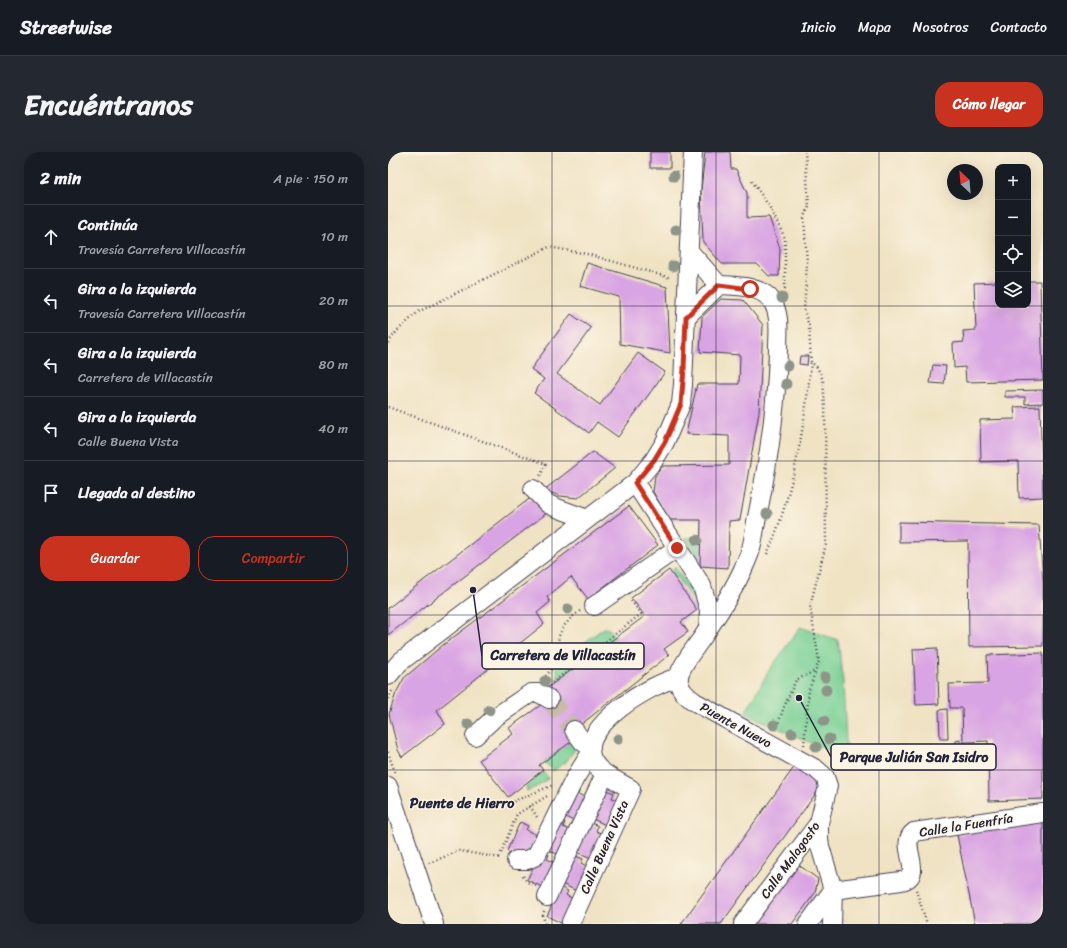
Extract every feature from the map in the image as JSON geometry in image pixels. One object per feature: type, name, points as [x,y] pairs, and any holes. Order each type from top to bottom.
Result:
[{"type":"street","points":[[388,676],[400,662],[635,483],[654,460],[665,442],[681,404],[684,369],[693,152]]},
{"type":"street","points":[[689,251],[716,285]]},
{"type":"street","points":[[507,859],[527,860],[536,856],[590,751],[593,741],[600,728],[614,712],[651,688],[670,679],[679,677],[688,658],[708,630],[734,586],[749,554],[766,476],[777,383],[778,325],[775,308],[765,294],[750,289],[688,282]]},
{"type":"street","points":[[686,317],[716,285]]},
{"type":"street","points":[[635,483],[702,586],[709,610],[708,630]]},
{"type":"street","points":[[533,489],[548,504],[587,519]]},
{"type":"street","points":[[594,606],[677,548]]},
{"type":"street","points":[[702,586],[724,589],[734,586]]},
{"type":"street","name":"Puente Nuevo","points":[[679,677],[681,689],[695,702],[776,741]]},
{"type":"street","points":[[475,736],[494,718],[531,693],[550,692]]},
{"type":"street","name":"Calle Buena Vista","points":[[571,922],[631,789],[605,774],[596,766],[590,751],[574,730]]},
{"type":"street","name":"Calle Malagosto","points":[[743,924],[819,823],[828,786],[825,777],[816,769],[776,741]]},
{"type":"street","points":[[548,894],[605,774]]},
{"type":"street","points":[[388,786],[434,924]]},
{"type":"street","name":"Calle la Fuenfría","points":[[906,879],[912,869],[908,842],[909,837],[914,832],[1043,813]]},
{"type":"street","points":[[819,823],[820,846],[839,889],[832,924]]},
{"type":"street","points":[[808,924],[839,889],[906,879]]},
{"type":"path","points":[[766,558],[778,530],[790,488],[807,397],[810,362],[809,326],[804,310],[807,264],[804,216],[809,207],[805,152]]},
{"type":"path","points":[[752,181],[769,206],[785,238],[786,279]]},
{"type":"path","points":[[388,342],[397,331],[418,312],[549,247],[587,254],[688,282]]},
{"type":"path","points":[[804,750],[809,690],[819,661],[810,606],[826,544],[825,408],[823,380],[817,367],[810,362]]},
{"type":"path","points":[[388,407],[546,464],[533,489]]},
{"type":"path","points":[[531,693],[555,665],[563,627],[572,617],[590,603],[594,606]]},
{"type":"path","points":[[550,692],[640,614]]},
{"type":"path","points":[[776,741],[784,707],[796,680],[815,671]]},
{"type":"path","points":[[486,802],[503,804],[512,802],[545,788],[574,780]]},
{"type":"path","points":[[507,859],[517,814],[574,780]]},
{"type":"path","points":[[415,868],[459,851],[507,859],[527,882],[548,894]]},
{"type":"path","points":[[906,879],[927,924]]},
{"type":"green space","points":[[701,536],[700,560],[686,538]]},
{"type":"green space","points":[[675,567],[695,596],[697,605],[671,570]]},
{"type":"green space","points":[[800,627],[838,640],[843,682],[847,759],[745,713],[768,672]]},
{"type":"green space","points":[[604,628],[609,629],[616,638],[558,681],[557,667],[567,655]]},
{"type":"green space","points":[[575,739],[578,745],[566,762],[553,771],[544,762]]},
{"type":"green space","points":[[543,772],[549,778],[527,791],[526,786]]},
{"type":"building","points":[[650,152],[670,152],[670,168],[650,168]]},
{"type":"building","points":[[705,152],[730,152],[731,169],[736,169],[747,193],[747,218],[769,217],[780,249],[779,276],[769,276],[757,264],[722,264],[703,242],[701,191]]},
{"type":"building","points":[[587,263],[667,287],[670,353],[620,344],[619,297],[580,286]]},
{"type":"building","points":[[1031,281],[1040,281],[1043,380],[966,382],[965,367],[954,368],[953,343],[964,342],[963,331],[976,330],[974,283],[995,282],[995,308],[1031,308]]},
{"type":"building","points":[[721,299],[743,300],[763,325],[759,412],[740,520],[729,521],[728,568],[700,566],[701,520],[670,520],[653,492],[655,476],[663,466],[729,465],[729,436],[686,434],[697,384],[739,384],[740,355],[700,352],[702,317]]},
{"type":"building","points":[[571,314],[591,328],[557,374],[600,405],[638,353],[665,372],[618,437],[597,422],[589,433],[534,393],[544,379],[531,369]]},
{"type":"building","points":[[800,356],[808,356],[807,365],[799,364]]},
{"type":"building","points":[[933,365],[946,366],[944,384],[930,383]]},
{"type":"building","points":[[1043,390],[1043,403],[1025,404],[1025,397],[1005,397],[1005,391]]},
{"type":"building","points":[[1040,406],[1043,497],[1019,498],[1018,461],[981,462],[980,420],[1015,419],[1014,407]]},
{"type":"building","points":[[593,452],[615,468],[578,498],[560,496],[544,490]]},
{"type":"building","points":[[533,496],[547,513],[388,635],[388,608]]},
{"type":"building","points":[[629,506],[658,545],[588,599],[571,577],[547,597],[550,602],[537,613],[544,624],[437,710],[445,724],[402,757],[398,750],[389,714],[396,693],[404,678],[443,645]]},
{"type":"building","points":[[899,522],[1039,525],[1043,584],[1043,646],[969,647],[968,541],[899,542]]},
{"type":"building","points":[[669,570],[697,610],[681,622],[688,632],[664,649],[669,655],[574,730],[575,739],[539,765],[543,770],[508,797],[479,760],[513,734],[509,728],[549,699],[547,688],[645,616],[631,598]]},
{"type":"building","points":[[937,648],[939,704],[916,705],[913,649]]},
{"type":"building","points":[[1043,653],[1043,799],[989,801],[988,741],[963,742],[962,708],[950,708],[949,684],[988,683],[987,655]]},
{"type":"building","points":[[947,709],[948,739],[940,739],[939,710]]},
{"type":"building","points":[[960,740],[960,754],[956,754],[956,741]]},
{"type":"building","points":[[795,766],[822,785],[721,924],[681,924]]},
{"type":"building","points":[[572,786],[580,789],[578,794],[589,799],[578,823],[559,814]]},
{"type":"building","points":[[606,790],[614,793],[612,798],[623,803],[612,828],[593,819]]},
{"type":"building","points":[[557,819],[565,822],[563,827],[574,832],[562,856],[543,848]]},
{"type":"building","points":[[1043,820],[1043,924],[975,924],[957,835]]},
{"type":"building","points":[[520,822],[528,826],[526,830],[537,835],[525,860],[507,851]]},
{"type":"building","points":[[591,823],[598,826],[596,831],[608,836],[596,860],[577,852]]},
{"type":"building","points":[[541,852],[549,855],[547,859],[559,865],[547,889],[527,880]]},
{"type":"building","points":[[576,856],[583,859],[581,863],[592,869],[581,893],[562,884]]},
{"type":"building","points":[[796,863],[818,879],[815,893],[792,924],[753,924]]},
{"type":"building","points":[[560,887],[568,891],[566,895],[577,901],[563,924],[547,916]]},
{"type":"tunnel","points":[[549,699],[574,730]]},
{"type":"place","name":"Carretera de Villacastín","points":[[473,590]]},
{"type":"place","name":"Parque Julián San Isidro","points":[[799,698]]},
{"type":"district","name":"Puente de Hierro","points":[[462,803]]},
{"type":"route","points":[[677,548],[635,483],[654,460],[665,442],[681,404],[686,317],[719,285],[744,287],[750,289]]}]
